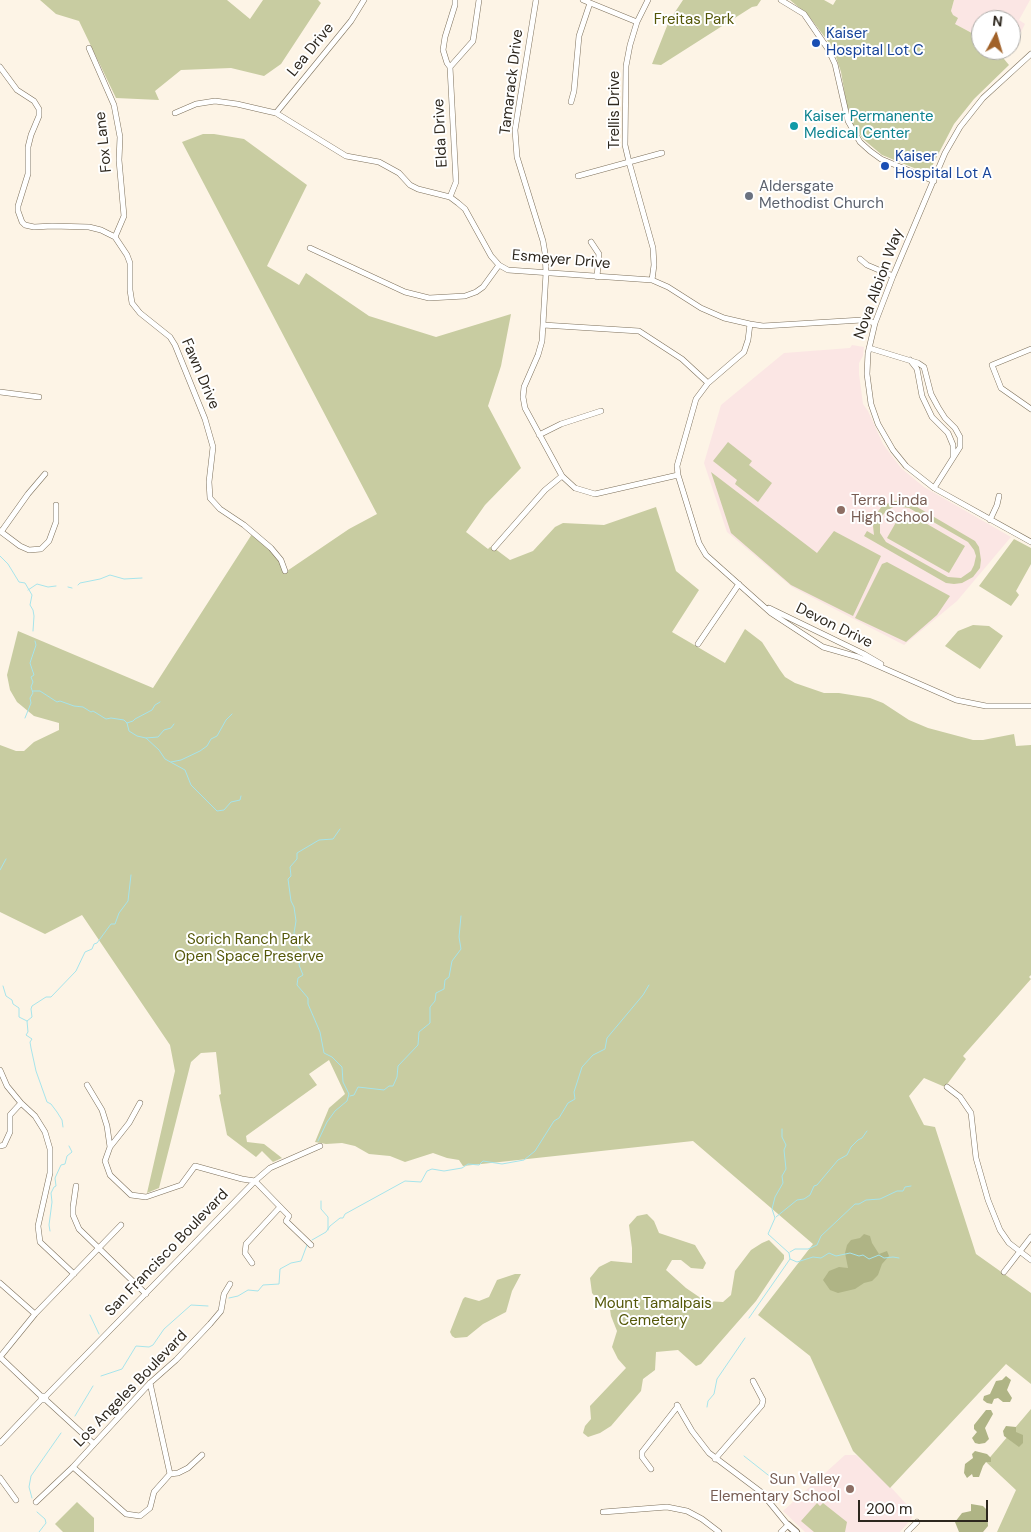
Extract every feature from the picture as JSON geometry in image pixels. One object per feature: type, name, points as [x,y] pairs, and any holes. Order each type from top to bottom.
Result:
[{"type":"street","name":"Lea Drive","points":[[276,113],[351,21],[364,0]]},
{"type":"street","name":"Elda Drive","points":[[450,197],[456,182],[450,67],[443,50],[455,0]]},
{"type":"street","points":[[450,67],[473,41],[479,0]]},
{"type":"street","name":"Tamarack Drive","points":[[536,0],[515,130],[517,157],[543,241],[546,273],[543,325],[538,355],[527,378],[523,397],[527,415],[562,476],[575,488],[595,494],[678,474]]},
{"type":"street","points":[[583,0],[637,22]]},
{"type":"street","name":"Trellis Drive","points":[[648,0],[637,22],[626,66],[625,144],[653,248],[652,280]]},
{"type":"street","points":[[782,0],[804,14],[828,49],[835,64],[848,121],[860,142],[881,159],[934,181]]},
{"type":"street","points":[[571,102],[574,91],[579,36],[590,2]]},
{"type":"street","name":"Fox Lane","points":[[89,48],[114,105],[120,137],[119,160],[124,216],[115,237]]},
{"type":"street","name":"Nova Albion Way","points":[[1031,54],[983,98],[960,127],[945,153],[893,276],[876,323],[869,348],[867,368],[868,390],[878,424],[899,458],[915,474],[934,488],[1031,542]]},
{"type":"street","points":[[0,67],[17,90],[34,101],[39,109],[39,116],[28,147],[28,174],[18,206],[22,222],[34,228],[52,226],[90,227],[115,237]]},
{"type":"street","name":"Esmeyer Drive","points":[[175,113],[196,104],[215,101],[276,113],[346,156],[379,162],[399,173],[410,185],[418,189],[450,197],[465,209],[491,256],[499,265],[517,271],[652,280],[668,287],[709,312],[724,318],[763,326],[862,320],[876,323]]},
{"type":"street","points":[[578,176],[662,153]]},
{"type":"street","name":"Fawn Drive","points":[[115,237],[130,263],[132,303],[140,313],[170,337],[206,419],[213,447],[209,482],[210,498],[220,509],[244,525],[271,548],[281,560],[285,571]]},
{"type":"street","points":[[591,242],[598,254],[597,276]]},
{"type":"street","points":[[310,248],[405,292],[429,298],[465,296],[476,292],[499,265]]},
{"type":"street","points":[[860,259],[867,265],[893,276]]},
{"type":"street","name":"Devon Drive","points":[[750,324],[744,352],[708,383],[696,399],[678,466],[678,474],[699,544],[706,555],[771,613],[823,646],[858,657],[956,700],[986,706],[1031,706]]},
{"type":"street","points":[[543,325],[639,331],[682,359],[708,383]]},
{"type":"street","points":[[869,348],[918,363],[924,367],[931,394],[945,418],[955,428],[960,437],[960,448],[934,488]]},
{"type":"street","points":[[1031,349],[992,366],[1001,388],[1031,409]]},
{"type":"street","points":[[909,360],[917,369],[922,396],[932,417],[948,433],[953,445],[953,457]]},
{"type":"street","points":[[0,392],[39,397]]},
{"type":"street","points":[[539,435],[562,424],[601,410]]},
{"type":"street","points":[[45,474],[1,532],[20,546],[29,550],[41,549],[49,541],[56,522],[56,505]]},
{"type":"street","points":[[494,548],[545,490],[562,476]]},
{"type":"street","points":[[990,520],[999,496]]},
{"type":"street","points":[[698,644],[739,584]]},
{"type":"street","name":"Devon Drive","points":[[759,603],[864,654],[897,674]]},
{"type":"street","points":[[0,1070],[7,1086],[35,1116],[45,1132],[50,1149],[50,1173],[38,1226],[40,1242],[74,1274]]},
{"type":"street","points":[[87,1085],[102,1110],[107,1126],[110,1147]]},
{"type":"street","points":[[946,1087],[960,1097],[971,1112],[976,1158],[988,1200],[1000,1230],[1009,1242],[1031,1260]]},
{"type":"street","points":[[0,1146],[4,1145],[10,1132],[10,1115],[21,1103]]},
{"type":"street","points":[[140,1103],[129,1123],[110,1147],[105,1161],[110,1175],[131,1195],[146,1197],[181,1185],[195,1166],[254,1181],[289,1216],[286,1221],[311,1245]]},
{"type":"street","name":"San Francisco Boulevard","points":[[0,1443],[254,1181],[270,1168],[320,1146]]},
{"type":"street","points":[[76,1186],[73,1207],[79,1229],[146,1294]]},
{"type":"street","points":[[252,1263],[245,1254],[246,1244],[280,1207]]},
{"type":"street","points":[[94,1444],[0,1357],[36,1314],[121,1224]]},
{"type":"street","points":[[1004,1272],[1031,1237]]},
{"type":"street","points":[[0,1283],[36,1314]]},
{"type":"street","name":"Los Angeles Boulevard","points":[[36,1502],[74,1466],[150,1383],[176,1360],[210,1324],[221,1311],[224,1294],[230,1284]]},
{"type":"street","points":[[715,1459],[762,1404],[763,1400],[753,1381]]},
{"type":"street","points":[[150,1383],[170,1474]]},
{"type":"street","points":[[651,1469],[642,1457],[642,1452],[678,1406],[692,1431],[715,1459],[761,1492],[796,1532]]},
{"type":"street","points":[[74,1466],[126,1514],[140,1516],[150,1508],[154,1492],[170,1474],[178,1473],[188,1468],[202,1455]]},
{"type":"street","points":[[0,1478],[16,1500]]},
{"type":"street","points":[[603,1512],[667,1507],[687,1511],[702,1519],[719,1532]]},
{"type":"street","points":[[907,1532],[917,1522]]},
{"type":"street","points":[[782,1532],[788,1525]]},
{"type":"shaded area","points":[[954,0],[1030,0],[1021,16],[1021,10],[971,10],[971,33],[955,24],[951,11]]},
{"type":"shaded area","points":[[1021,21],[1025,24],[1021,32]]},
{"type":"shaded area","name":"Terra Linda High School","points":[[852,345],[864,347],[863,356],[859,363],[863,404],[883,444],[901,468],[924,487],[1011,537],[957,601],[904,645],[792,587],[727,532],[704,463],[721,405],[784,353],[850,348]]},
{"type":"shaded area","name":"Sun Valley Elementary School","points":[[845,1455],[856,1455],[872,1470],[874,1469],[910,1508],[912,1518],[900,1532],[805,1532],[783,1511]]},
{"type":"green space","points":[[40,0],[227,0],[250,19],[263,0],[318,0],[321,3],[281,64],[264,76],[231,68],[181,70],[155,91],[159,100],[116,98],[79,21],[56,14]]},
{"type":"green space","name":"Freitas Park","points":[[683,0],[761,0],[757,6],[752,7],[661,65],[652,64],[669,21]]},
{"type":"green space","points":[[790,0],[824,0],[833,5],[836,0],[954,0],[951,11],[958,18],[955,24],[971,33],[971,60],[1005,60],[1009,65],[974,99],[954,124],[931,168],[926,171],[919,170],[882,155],[863,139],[849,119],[841,72],[833,48],[808,15]]},
{"type":"green space","name":"Sorich Ranch Park Open Space Preserve","points":[[203,134],[244,139],[307,185],[267,266],[299,285],[306,273],[369,316],[436,337],[511,314],[501,366],[488,406],[521,468],[485,505],[466,532],[488,549],[490,547],[494,548],[510,560],[533,551],[555,527],[563,523],[604,525],[656,507],[676,571],[699,590],[672,632],[725,663],[745,629],[762,642],[785,677],[795,683],[824,693],[839,693],[870,698],[883,703],[909,720],[928,728],[973,740],[1014,734],[1016,746],[1031,745],[1031,975],[1029,977],[1031,979],[963,1056],[966,1059],[945,1087],[924,1078],[909,1096],[924,1125],[935,1127],[976,1254],[1031,1293],[1031,1384],[1006,1364],[890,1488],[853,1451],[810,1356],[758,1315],[813,1244],[693,1141],[463,1166],[459,1160],[433,1153],[405,1162],[390,1156],[369,1154],[355,1146],[342,1143],[326,1144],[315,1142],[329,1108],[345,1094],[329,1060],[309,1074],[317,1085],[246,1136],[247,1142],[264,1144],[282,1158],[273,1162],[262,1151],[256,1157],[227,1135],[219,1095],[221,1094],[216,1052],[201,1053],[191,1062],[159,1188],[147,1193],[175,1071],[170,1045],[82,915],[45,934],[0,912],[0,745],[16,751],[24,751],[34,742],[59,730],[59,723],[34,716],[17,702],[10,690],[7,675],[18,631],[153,688],[252,534],[281,559],[287,571],[349,529],[377,514],[182,142]]},
{"type":"green space","points":[[728,442],[752,461],[749,465],[772,483],[758,502],[735,484],[737,480],[713,461]]},
{"type":"green space","points":[[711,472],[817,553],[834,531],[881,556],[853,616],[791,585],[731,533]]},
{"type":"green space","points":[[903,500],[912,504],[975,541],[979,547],[981,560],[980,568],[973,577],[962,583],[946,583],[864,536],[867,531],[874,535],[874,517],[882,506],[894,501]],"holes":[[[895,506],[909,508],[968,542],[976,556],[971,571],[961,578],[948,577],[886,542],[880,533],[880,519],[886,511]]]},
{"type":"green space","points":[[903,510],[965,546],[949,573],[887,538]]},
{"type":"green space","points":[[1014,539],[1031,548],[1031,564],[1016,591],[1019,595],[1011,606],[979,586]]},
{"type":"green space","points":[[887,562],[950,596],[937,615],[906,642],[855,618],[882,564]]},
{"type":"green space","points":[[973,625],[989,626],[1003,636],[980,669],[945,646],[958,631]]},
{"type":"green space","name":"Mount Tamalpais Cemetery","points":[[647,1214],[654,1221],[659,1233],[695,1245],[706,1263],[703,1269],[691,1268],[681,1260],[672,1260],[666,1270],[686,1288],[705,1301],[723,1302],[731,1295],[735,1271],[751,1250],[762,1243],[769,1240],[784,1255],[784,1259],[756,1301],[701,1364],[696,1366],[678,1350],[656,1352],[655,1370],[643,1379],[641,1391],[611,1426],[600,1433],[588,1437],[583,1433],[585,1426],[591,1419],[590,1406],[626,1368],[618,1359],[612,1347],[617,1331],[611,1316],[609,1303],[597,1299],[592,1293],[590,1278],[599,1267],[611,1261],[632,1263],[629,1225],[637,1216]]},
{"type":"green space","points":[[864,1234],[870,1236],[879,1254],[887,1251],[889,1256],[882,1264],[878,1275],[872,1281],[864,1283],[855,1289],[838,1293],[830,1290],[823,1280],[829,1271],[839,1267],[848,1268],[845,1253],[847,1245],[851,1240],[860,1238]]},
{"type":"green space","points":[[521,1274],[512,1291],[506,1312],[483,1324],[467,1337],[455,1338],[452,1336],[450,1332],[465,1297],[479,1301],[489,1297],[497,1280]]},
{"type":"green space","points":[[1006,1376],[1011,1380],[1007,1390],[1012,1398],[1010,1402],[1003,1402],[998,1398],[994,1399],[992,1404],[983,1400],[984,1396],[990,1394],[996,1381],[1002,1380]]},
{"type":"green space","points":[[1031,1409],[1031,1532],[997,1532],[1016,1490],[986,1462]]},
{"type":"green space","points":[[986,1410],[991,1410],[993,1414],[985,1428],[989,1439],[985,1443],[975,1443],[972,1438],[977,1432],[974,1429],[974,1425]]},
{"type":"green space","points":[[1006,1426],[1016,1427],[1016,1432],[1023,1435],[1023,1443],[1019,1447],[1004,1436],[1003,1431]]},
{"type":"green space","points":[[975,1451],[987,1454],[991,1458],[991,1462],[986,1462],[979,1477],[973,1477],[972,1474],[967,1478],[964,1473],[965,1464],[973,1458],[972,1454]]},
{"type":"green space","points":[[77,1502],[94,1518],[94,1532],[63,1532],[55,1524]]},
{"type":"green space","points":[[817,1503],[820,1506],[823,1503],[847,1522],[845,1532],[814,1532],[801,1521]]},
{"type":"green space","points":[[971,1504],[983,1506],[987,1510],[988,1526],[983,1532],[959,1532],[955,1522],[962,1513],[971,1511]]},
{"type":"waterway","points":[[0,556],[8,564],[19,582],[25,583],[32,595],[30,605],[34,616],[33,631]]},
{"type":"waterway","points":[[78,585],[110,575],[124,579],[142,578]]},
{"type":"waterway","points":[[28,590],[37,584],[48,587],[56,586]]},
{"type":"waterway","points":[[68,587],[72,588]]},
{"type":"waterway","points":[[25,718],[33,693],[31,677],[34,675],[30,663],[36,645],[35,641]]},
{"type":"waterway","points":[[33,691],[40,691],[57,702],[60,701],[83,707],[106,719],[124,720],[129,731],[137,736],[146,738],[159,750],[165,759],[185,770],[191,785],[217,811],[224,810],[231,802],[240,800],[241,796]]},
{"type":"waterway","points":[[127,723],[152,710],[160,702]]},
{"type":"waterway","points":[[171,762],[181,760],[207,746],[211,739],[217,736],[226,720],[232,714]]},
{"type":"waterway","points":[[146,738],[158,737],[164,730],[171,728],[174,724]]},
{"type":"waterway","points":[[318,1141],[327,1122],[335,1111],[347,1101],[349,1094],[343,1082],[342,1067],[332,1057],[324,1053],[320,1032],[308,1004],[308,998],[297,985],[298,978],[303,975],[299,965],[302,951],[296,944],[294,933],[296,921],[288,879],[291,876],[290,867],[297,859],[297,853],[319,840],[333,839],[340,829]]},
{"type":"waterway","points":[[0,870],[6,859]]},
{"type":"waterway","points":[[63,1127],[62,1120],[57,1112],[47,1102],[36,1071],[30,1042],[32,1039],[26,1035],[28,1032],[27,1021],[32,1017],[32,1006],[46,997],[51,997],[76,971],[85,952],[92,949],[111,924],[115,924],[119,913],[128,901],[131,875]]},
{"type":"waterway","points":[[350,1096],[354,1095],[358,1087],[384,1090],[389,1086],[393,1086],[397,1077],[398,1066],[418,1045],[419,1032],[430,1023],[430,1007],[435,1001],[436,993],[444,989],[445,980],[449,977],[452,961],[461,949],[459,937],[461,916]]},
{"type":"waterway","points":[[312,1240],[326,1232],[330,1226],[340,1218],[343,1218],[345,1214],[405,1181],[421,1182],[427,1171],[432,1169],[444,1171],[462,1168],[468,1164],[479,1165],[483,1161],[502,1164],[524,1160],[535,1151],[568,1103],[575,1099],[574,1092],[582,1067],[593,1055],[605,1049],[607,1038],[643,995],[649,985]]},
{"type":"waterway","points":[[3,986],[6,996],[19,1008],[19,1017],[27,1021]]},
{"type":"waterway","points":[[749,1318],[790,1259],[789,1253],[768,1234],[775,1218],[772,1209],[775,1197],[783,1183],[782,1176],[786,1169],[784,1150],[786,1145],[782,1137],[782,1129]]},
{"type":"waterway","points":[[776,1217],[797,1200],[804,1199],[810,1195],[814,1186],[817,1185],[838,1160],[847,1155],[851,1147],[867,1131]]},
{"type":"waterway","points":[[50,1231],[51,1193],[56,1186],[55,1178],[61,1165],[65,1164],[67,1156],[72,1152],[69,1146]]},
{"type":"waterway","points":[[790,1252],[795,1249],[808,1249],[817,1245],[821,1236],[855,1204],[866,1200],[880,1199],[897,1191],[903,1191],[905,1187],[911,1186]]},
{"type":"waterway","points":[[321,1201],[321,1209],[328,1217],[328,1230]]},
{"type":"waterway","points":[[229,1298],[238,1296],[248,1290],[258,1291],[263,1285],[279,1284],[280,1269],[291,1263],[301,1261],[307,1245]]},
{"type":"waterway","points":[[790,1259],[797,1262],[813,1257],[821,1258],[829,1253],[836,1256],[850,1253],[859,1256],[863,1255],[869,1259],[879,1255],[884,1258],[899,1258]]},
{"type":"waterway","points":[[101,1376],[122,1369],[136,1346],[149,1347],[153,1345],[164,1329],[191,1305],[208,1306]]},
{"type":"waterway","points":[[90,1315],[99,1334]]},
{"type":"waterway","points":[[707,1407],[708,1401],[714,1394],[717,1379],[745,1338]]},
{"type":"waterway","points":[[75,1416],[93,1386]]},
{"type":"waterway","points":[[32,1498],[29,1487],[31,1476],[61,1433]]},
{"type":"waterway","points":[[744,1456],[777,1482]]},
{"type":"waterway","points":[[37,1512],[45,1519],[46,1523],[39,1532]]},
{"type":"place","name":"Kaiser Hospital Lot C","points":[[816,43]]},
{"type":"place","name":"Kaiser Permanente Medical Center","points":[[794,126]]},
{"type":"place","name":"Kaiser Hospital Lot A","points":[[885,166]]},
{"type":"place","name":"Aldersgate Methodist Church","points":[[749,196]]},
{"type":"place","name":"Terra Linda High School","points":[[841,510]]},
{"type":"place","name":"Sun Valley Elementary School","points":[[850,1489]]}]
